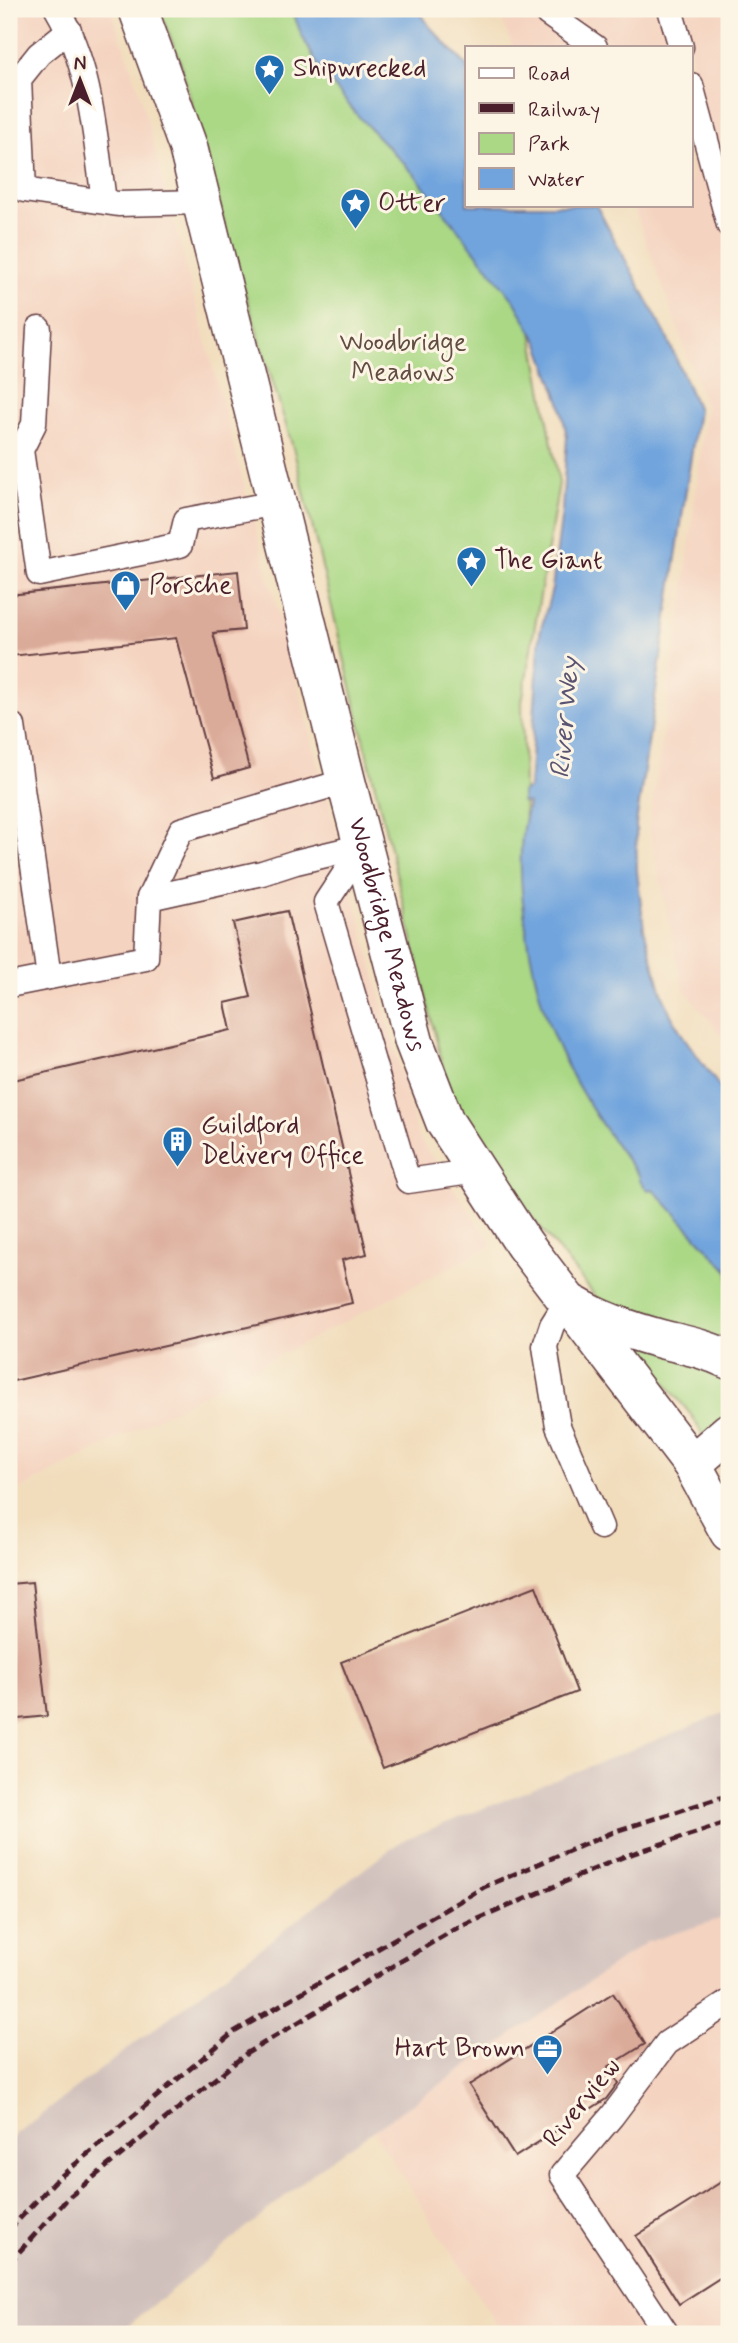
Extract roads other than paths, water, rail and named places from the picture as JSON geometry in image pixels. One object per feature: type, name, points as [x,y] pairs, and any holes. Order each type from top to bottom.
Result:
[{"type":"street","name":"Woodbridge Meadows","points":[[138,9],[188,147],[414,1042],[445,1122],[524,1244],[692,1464],[729,1532]]},
{"type":"street","name":"Woodbridge Meadows","points":[[567,1301],[596,1318],[658,1338],[710,1350],[729,1360]]},
{"type":"street","points":[[692,1464],[729,1432]]},
{"type":"lane","points":[[547,9],[548,13],[594,46]]},
{"type":"lane","points":[[670,9],[681,46]]},
{"type":"lane","points":[[63,19],[19,79],[24,190],[118,204],[202,202]]},
{"type":"lane","points":[[63,19],[89,93],[104,201]]},
{"type":"lane","points":[[692,92],[696,119],[729,225]]},
{"type":"lane","points":[[39,329],[34,424],[21,450],[39,574],[180,545],[186,520],[276,503]]},
{"type":"lane","points":[[9,726],[13,726],[49,976]]},
{"type":"lane","points":[[9,985],[146,957],[149,898],[181,830],[346,780]]},
{"type":"lane","points":[[149,898],[262,873],[363,846]]},
{"type":"lane","points":[[363,846],[326,902],[408,1181],[477,1171]]},
{"type":"lane","points":[[567,1301],[552,1325],[545,1346],[548,1373],[558,1426],[601,1527]]},
{"type":"lane","name":"Riverview","points":[[667,2334],[562,2175],[612,2116],[667,2043],[729,2002]]},
{"type":"water","name":"River Wey","points":[[292,9],[418,9],[430,27],[465,64],[465,206],[597,206],[666,335],[698,410],[636,824],[637,871],[644,929],[671,1015],[729,1100],[729,1272],[653,1189],[648,1190],[639,1180],[640,1177],[592,1109],[553,1035],[532,963],[521,882],[522,835],[528,803],[522,802],[522,792],[529,788],[540,633],[552,589],[562,511],[567,437],[560,402],[539,344],[515,302],[415,175],[357,115],[319,68],[301,34]]},
{"type":"railway","points":[[9,2230],[54,2182],[234,2032],[484,1887],[616,1831],[729,1795]]},
{"type":"railway","points":[[9,2263],[69,2197],[247,2053],[455,1929],[625,1856],[729,1822]]},
{"type":"place","name":"Shipwrecked","points":[[270,96]]},
{"type":"place","name":"Otter","points":[[355,231]]},
{"type":"place","name":"The Giant","points":[[471,588]]},
{"type":"place","name":"Porsche","points":[[126,613]]},
{"type":"place","name":"Guildford Delivery Office","points":[[178,1168]]},
{"type":"place","name":"Hart Brown","points":[[548,2076]]}]
